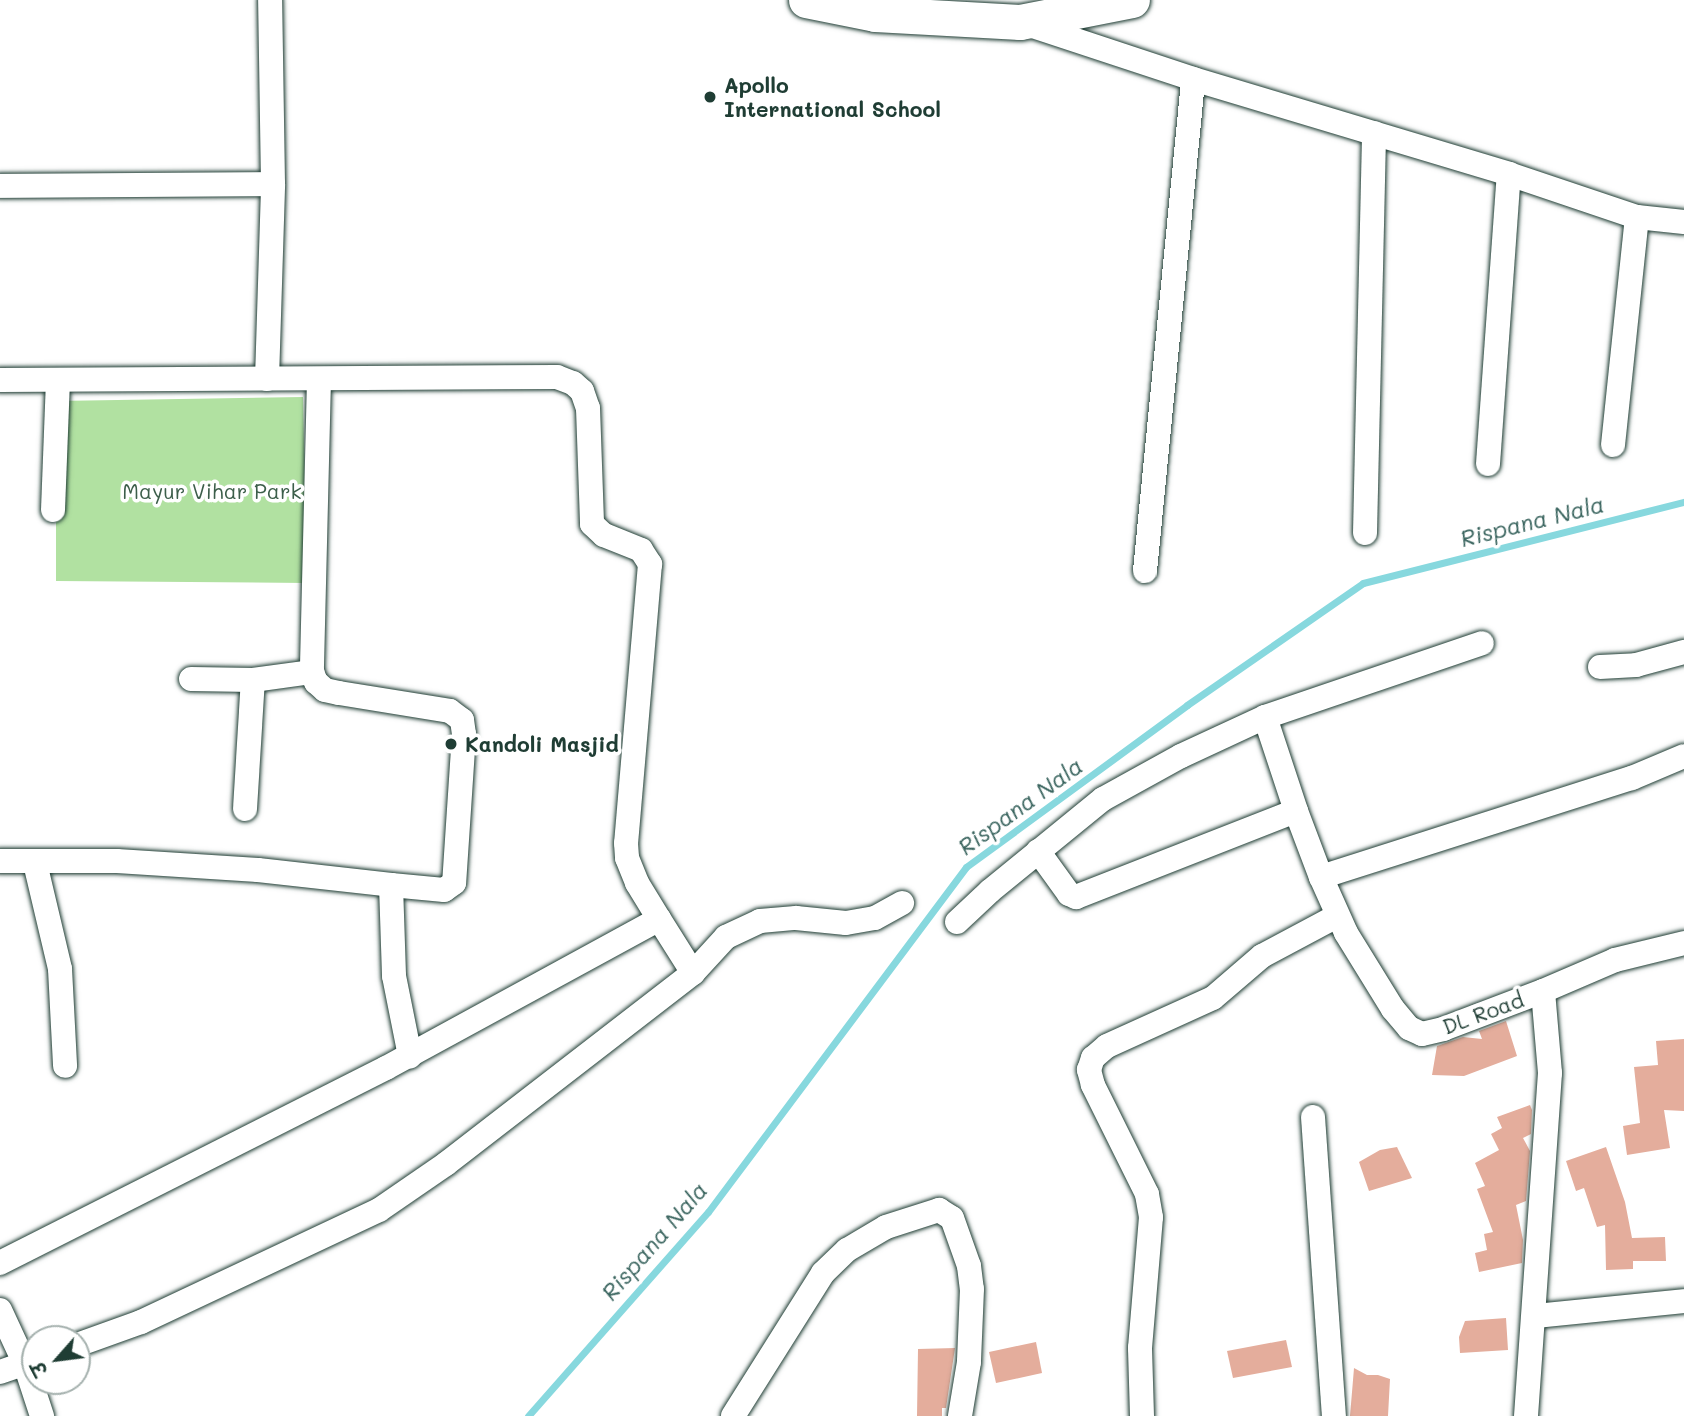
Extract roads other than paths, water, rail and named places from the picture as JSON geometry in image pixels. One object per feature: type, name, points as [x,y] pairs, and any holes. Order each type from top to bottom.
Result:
[{"type":"main road","points":[[806,0],[875,13],[1020,22],[1132,0]]},
{"type":"street","points":[[267,379],[273,184],[270,0]]},
{"type":"street","points":[[1020,22],[1193,79],[1509,174],[1637,217],[1684,222]]},
{"type":"street","points":[[1145,571],[1193,79]]},
{"type":"street","points":[[1365,533],[1374,134]]},
{"type":"street","points":[[1488,464],[1509,174]]},
{"type":"street","points":[[0,186],[273,184]]},
{"type":"street","points":[[1613,445],[1637,217]]},
{"type":"street","points":[[0,380],[557,377],[573,383],[582,391],[588,408],[592,524],[604,535],[641,550],[650,564],[626,843],[627,858],[637,883],[693,974]]},
{"type":"street","points":[[0,861],[35,863],[117,860],[444,890],[454,883],[464,734],[461,720],[436,706],[325,690],[319,687],[312,672],[319,379]]},
{"type":"street","points":[[52,510],[58,380]]},
{"type":"street","points":[[957,922],[1038,851],[1103,799],[1181,756],[1265,717],[1482,643]]},
{"type":"street","points":[[1600,667],[1636,665],[1684,652]]},
{"type":"street","points":[[191,679],[253,680],[312,672]]},
{"type":"street","points":[[245,809],[253,680]]},
{"type":"street","name":"DL Road","points":[[1265,717],[1296,811],[1337,916],[1393,1009],[1409,1028],[1422,1034],[1443,1029],[1615,960],[1684,943]]},
{"type":"street","points":[[1321,877],[1632,778],[1684,756]]},
{"type":"street","points":[[1038,851],[1069,894],[1076,897],[1296,811]]},
{"type":"street","points":[[35,863],[60,969],[65,1066]]},
{"type":"street","points":[[391,885],[394,976],[410,1056]]},
{"type":"street","points":[[91,1340],[141,1322],[379,1210],[446,1164],[693,974],[726,937],[760,921],[796,918],[846,923],[875,918],[902,903]]},
{"type":"street","points":[[1142,1416],[1140,1348],[1151,1217],[1147,1194],[1093,1085],[1089,1070],[1093,1058],[1107,1046],[1213,998],[1262,956],[1337,916]]},
{"type":"street","points":[[0,1264],[410,1056],[659,919]]},
{"type":"street","points":[[1526,1416],[1550,1073],[1543,991]]},
{"type":"street","points":[[1313,1117],[1334,1416]]},
{"type":"street","points":[[733,1416],[823,1273],[847,1250],[886,1227],[939,1210],[951,1218],[969,1266],[972,1289],[969,1362],[961,1416]]},
{"type":"street","points":[[1535,1316],[1684,1301]]},
{"type":"street","points":[[0,1310],[21,1346]]},
{"type":"street","points":[[0,1372],[21,1365]]},
{"type":"street","points":[[37,1395],[42,1416]]},
{"type":"waterway","name":"Rispana Nala","points":[[528,1416],[708,1212],[966,867],[1187,705],[1363,583],[1684,502]]},
{"type":"place","name":"Apollo International School","points":[[710,97]]},
{"type":"place","name":"Kandoli Masjid","points":[[451,744]]},
{"type":"park label","name":"Mayur Vihar Park","points":[[212,491]]}]
